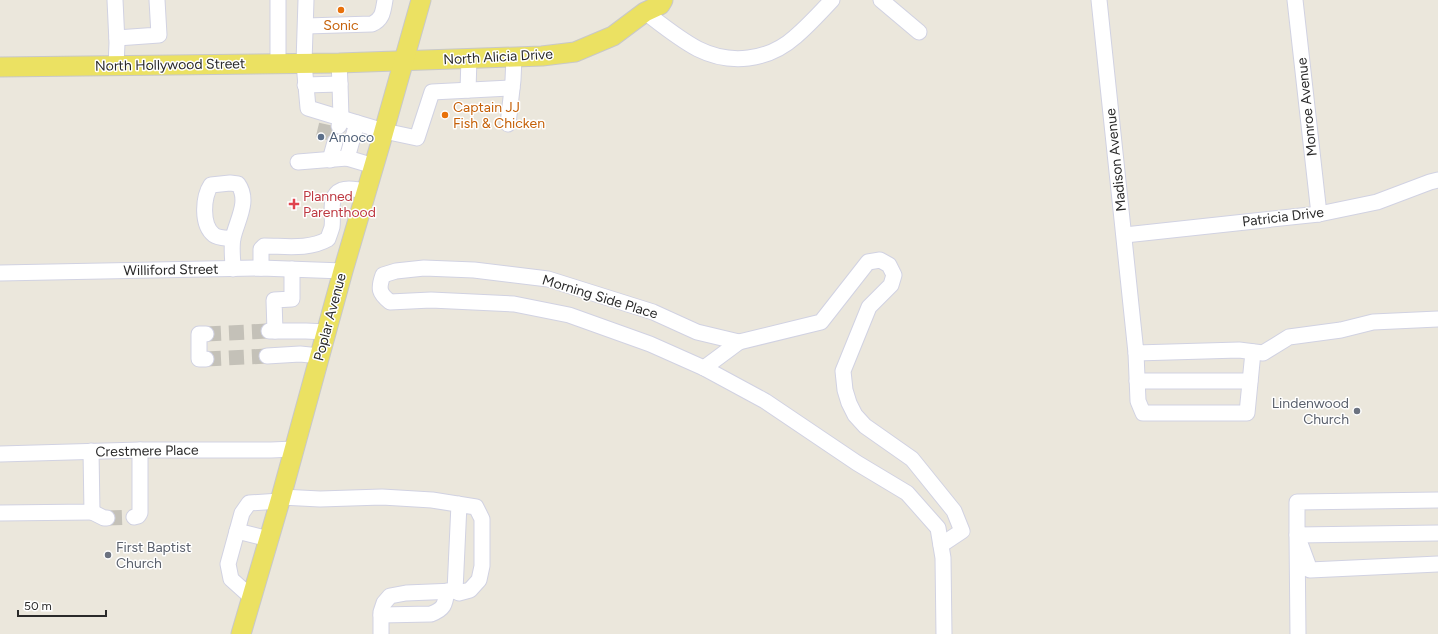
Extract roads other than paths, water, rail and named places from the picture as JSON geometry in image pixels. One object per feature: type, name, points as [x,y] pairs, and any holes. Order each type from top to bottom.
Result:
[{"type":"main road","name":"Poplar Avenue","points":[[241,634],[421,0]]},
{"type":"main road","name":"North Alicia Drive","points":[[339,63],[514,57],[575,52],[613,36],[647,6],[660,5],[663,0]]},
{"type":"main road","name":"North Hollywood Street","points":[[0,67],[339,63]]},
{"type":"main road","points":[[249,605],[252,634]]},
{"type":"street","points":[[115,0],[117,38],[116,66]]},
{"type":"street","points":[[117,38],[159,35],[157,0]]},
{"type":"street","points":[[278,0],[278,64]]},
{"type":"street","points":[[306,0],[304,63],[308,108],[334,120],[357,123],[384,131],[417,138],[432,92],[512,88]]},
{"type":"street","points":[[306,26],[372,24],[381,18],[385,0]]},
{"type":"street","points":[[647,6],[682,39],[699,49],[715,55],[744,59],[758,57],[784,46],[807,26],[832,0]]},
{"type":"street","points":[[882,0],[918,32]]},
{"type":"street","name":"Madison Avenue","points":[[1099,0],[1133,320],[1138,401],[1143,413],[1247,413],[1250,381]]},
{"type":"street","name":"Monroe Avenue","points":[[1295,0],[1319,214]]},
{"type":"street","points":[[508,124],[514,57]]},
{"type":"street","points":[[468,90],[469,58]]},
{"type":"street","points":[[334,120],[340,84],[339,63]]},
{"type":"street","points":[[305,85],[340,84]]},
{"type":"street","points":[[347,158],[357,123]]},
{"type":"street","points":[[298,162],[330,149],[347,158],[374,166]]},
{"type":"street","name":"Patricia Drive","points":[[1124,235],[1319,214],[1377,202],[1438,180]]},
{"type":"street","points":[[261,268],[261,249],[264,246],[309,246],[320,244],[328,239],[332,227],[332,205],[334,197],[342,190],[350,189],[367,192]]},
{"type":"street","points":[[233,239],[233,269]]},
{"type":"street","name":"Morning Side Place","points":[[704,368],[739,342],[820,322],[868,262],[880,260],[888,265],[894,276],[891,285],[869,307],[843,371],[844,390],[855,415],[865,426],[912,459],[954,511],[962,531],[941,545]]},
{"type":"street","name":"Williford Street","points":[[0,273],[261,268],[343,271]]},
{"type":"street","name":"Morning Side Place","points":[[739,342],[697,332],[653,312],[548,279],[474,270],[424,268],[396,271],[383,275],[379,286],[382,295],[390,302],[431,300],[514,304],[569,315],[650,344],[704,368],[765,401],[857,463],[907,493],[938,528],[943,558],[944,634]]},
{"type":"street","points":[[292,269],[292,299],[274,300],[272,331],[306,330],[326,332]]},
{"type":"street","points":[[1136,353],[1239,350],[1263,353],[1288,337],[1342,330],[1373,322],[1438,319]]},
{"type":"street","points":[[206,334],[198,334],[199,359],[206,359]]},
{"type":"street","points":[[1137,381],[1250,381],[1253,352]]},
{"type":"street","points":[[267,356],[300,354],[320,356]]},
{"type":"street","name":"Crestmere Place","points":[[0,454],[140,450],[294,449]]},
{"type":"street","points":[[134,516],[138,516],[140,513],[140,450]]},
{"type":"street","points":[[91,451],[92,512]]},
{"type":"street","points":[[249,605],[231,579],[228,564],[242,513],[249,503],[280,499],[382,497],[432,500],[476,507],[482,520],[482,566],[479,580],[470,590],[459,593],[451,591],[406,593],[390,596],[384,603],[381,615],[381,634]]},
{"type":"street","points":[[1298,634],[1297,502],[1438,500]]},
{"type":"street","points":[[381,615],[431,614],[438,611],[445,604],[451,591],[459,504]]},
{"type":"street","points":[[0,513],[92,512],[107,518]]},
{"type":"street","points":[[237,531],[268,539]]},
{"type":"street","points":[[1297,535],[1438,533]]},
{"type":"street","points":[[1297,535],[1310,570],[1438,564]]},
{"type":"tunnel","points":[[323,139],[327,122]]},
{"type":"tunnel","points":[[206,334],[269,331]]},
{"type":"tunnel","points":[[206,359],[267,356]]},
{"type":"tunnel","points":[[107,518],[134,517]]},
{"type":"place","name":"Sonic","points":[[341,10]]},
{"type":"place","name":"Captain JJ Fish & Chicken","points":[[445,115]]},
{"type":"place","name":"Amoco","points":[[321,137]]},
{"type":"place","name":"Planned Parenthood","points":[[294,204]]},
{"type":"place","name":"Lindenwood Church","points":[[1357,411]]},
{"type":"place","name":"First Baptist Church","points":[[108,555]]}]
